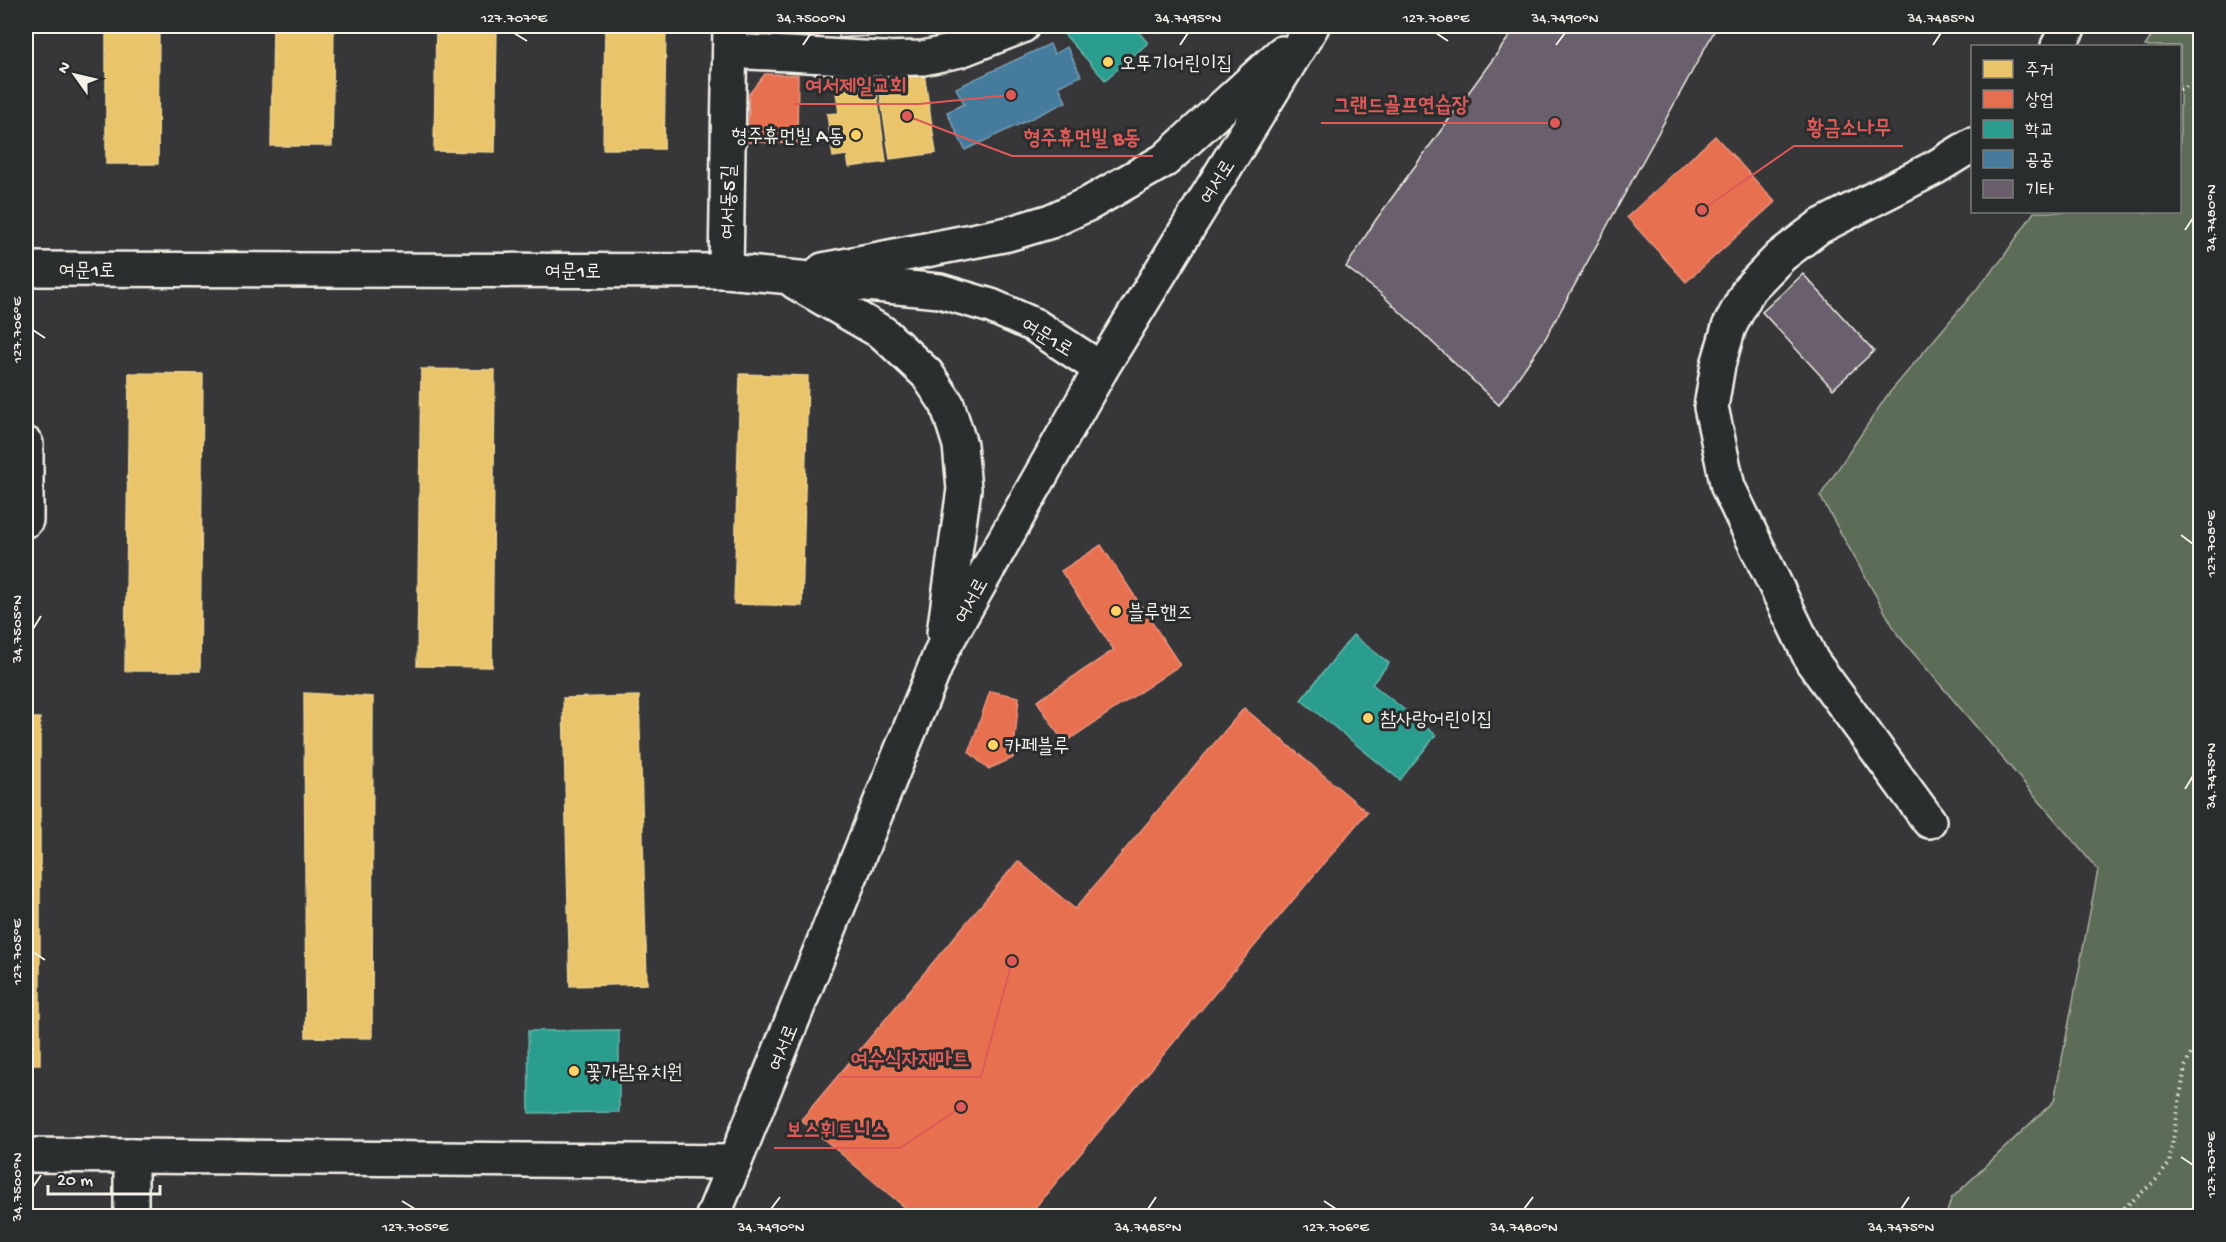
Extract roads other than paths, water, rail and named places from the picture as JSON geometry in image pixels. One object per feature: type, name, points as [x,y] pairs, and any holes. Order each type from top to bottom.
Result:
[{"type":"street","points":[[730,38],[882,59],[923,58],[944,40],[979,44],[1022,26]]},
{"type":"street","points":[[786,277],[1008,234],[1051,221],[1090,204],[1166,160],[1312,26]]},
{"type":"street","name":"여서로","points":[[713,1216],[942,650],[1101,369],[1312,26]]},
{"type":"street","points":[[2059,45],[2069,26]]},
{"type":"street","name":"여서동5길","points":[[726,271],[730,38]]},
{"type":"street","points":[[1929,821],[1812,661],[1728,488],[1711,407],[1718,365],[1730,327],[1749,288],[1780,256],[1819,227],[1936,167],[1971,146]]},
{"type":"street","name":"여문1로","points":[[26,269],[726,271],[940,291],[991,306],[1034,325],[1101,369]]},
{"type":"street","points":[[786,277],[883,333],[927,374],[947,404],[960,445],[964,489],[942,650]]},
{"type":"street","points":[[26,444],[26,520]]},
{"type":"street","points":[[26,1155],[735,1162]]},
{"type":"street","points":[[131,1156],[131,1216]]},
{"type":"place","name":"오뚜기어린이집","points":[[1108,62]]},
{"type":"place","name":"여서제일교회","points":[[1011,95]]},
{"type":"place","name":"형주휴먼빌 B동","points":[[907,116]]},
{"type":"place","name":"그랜드골프연습장","points":[[1555,123]]},
{"type":"place","name":"형주휴먼빌 A동","points":[[856,135]]},
{"type":"place","name":"황금소나무","points":[[1702,210]]},
{"type":"place","name":"블루핸즈","points":[[1116,611]]},
{"type":"place","name":"참사랑어린이집","points":[[1368,718]]},
{"type":"place","name":"카페블루","points":[[993,745]]},
{"type":"place","name":"여수식자재마트","points":[[1012,961]]},
{"type":"place","name":"꽃가람유치원","points":[[574,1071]]},
{"type":"place","name":"보스휘트니스","points":[[961,1107]]}]
